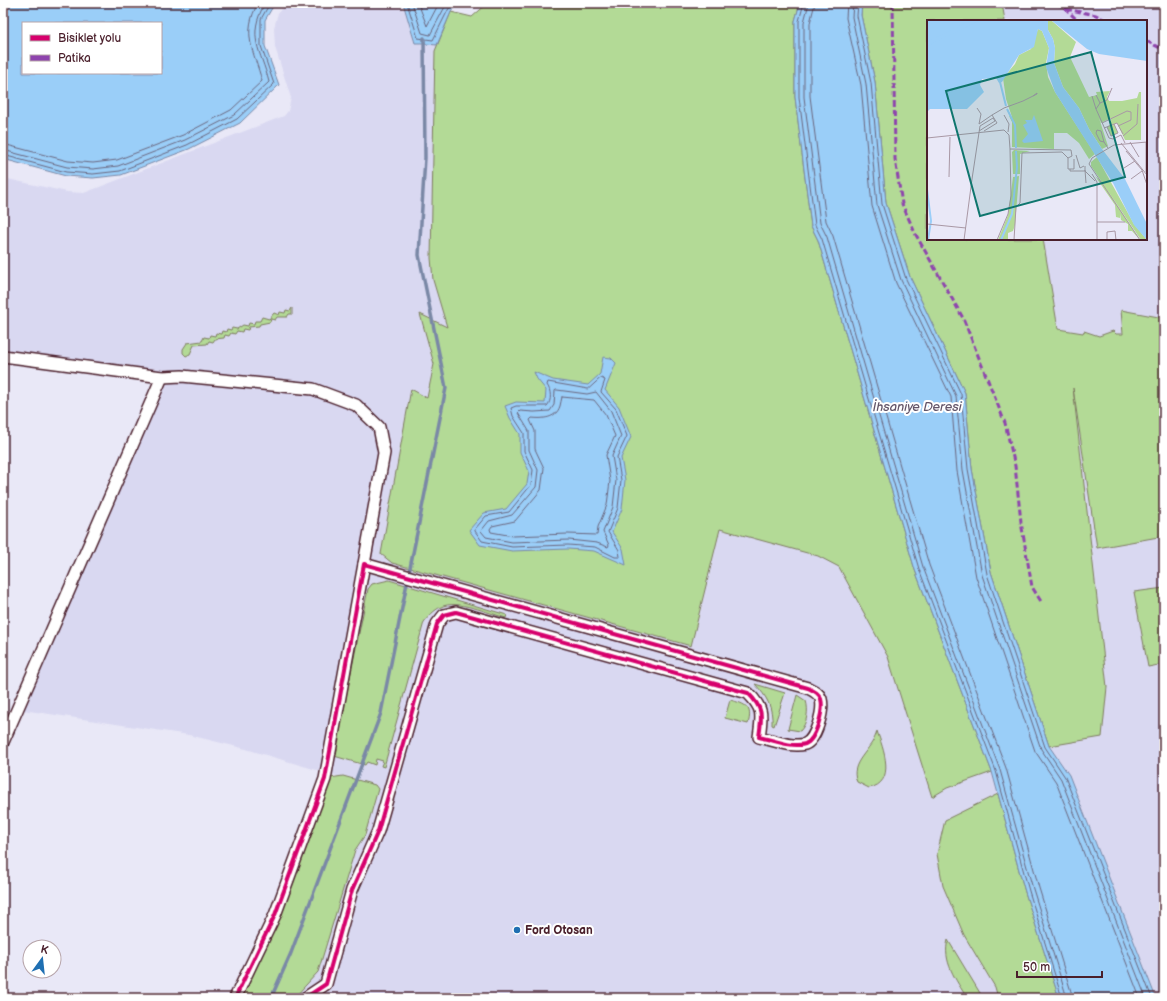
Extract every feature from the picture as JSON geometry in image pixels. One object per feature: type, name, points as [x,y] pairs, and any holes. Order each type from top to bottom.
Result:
[{"type":"street","points":[[3,356],[162,377],[182,376],[313,389],[356,405],[379,427],[384,453],[324,779],[275,915],[235,998]]},
{"type":"street","points":[[3,742],[162,377]]},
{"type":"street","points":[[305,998],[326,984],[352,890],[378,830],[437,624],[444,615],[456,612],[748,693],[758,703],[762,715],[760,737],[779,742],[799,745],[807,743],[814,737],[822,707],[821,698],[817,692],[808,688],[364,564]]},
{"type":"shaded area","name":"Ford Otosan","points":[[286,3],[382,3],[405,9],[415,43],[436,45],[451,12],[472,17],[489,3],[804,178],[811,226],[853,3],[1164,3],[1164,998],[247,998],[315,837],[337,776],[246,749],[189,735],[16,709],[162,377],[3,352],[3,178],[67,192],[84,193],[284,116],[288,111],[291,98],[275,47],[274,28],[278,13]]},
{"type":"green space","points":[[488,3],[800,3],[795,21],[795,97],[811,226],[818,240],[915,570],[992,772],[947,788],[932,797],[888,657],[839,567],[818,556],[720,529],[691,646],[392,563],[381,554],[411,389],[427,398],[434,364],[420,314],[447,327],[433,280],[431,258],[435,51],[451,12],[472,17]]},
{"type":"green space","points":[[862,3],[1002,3],[1005,20],[927,20],[927,240],[1043,240],[1058,329],[1083,333],[1084,331],[1099,336],[1113,331],[1116,334],[1123,334],[1121,310],[1164,318],[1164,536],[1097,548],[1073,388],[1107,687],[1102,737],[1049,746],[991,572],[972,469],[965,393],[910,277],[886,203],[875,82],[861,15]]},
{"type":"green space","points":[[292,308],[292,314],[289,314],[287,317],[277,317],[275,320],[271,319],[270,322],[260,324],[259,326],[249,327],[248,330],[243,329],[242,332],[237,331],[235,334],[231,333],[229,336],[225,335],[224,338],[215,339],[213,342],[209,341],[207,344],[194,345],[190,354],[186,356],[183,353],[183,349],[187,343],[202,341],[204,337],[209,338],[210,335],[215,336],[216,333],[221,334],[222,331],[226,332],[227,329],[237,329],[243,325],[248,326],[249,323],[254,324],[255,321],[260,321],[262,317],[269,319],[274,313],[279,315],[280,312],[285,313],[286,310],[290,311]]},
{"type":"green space","points":[[389,580],[507,615],[506,618],[464,606],[447,605],[436,610],[424,622],[384,767],[381,766],[383,761],[376,759],[375,765],[367,762],[365,765],[334,756],[368,589],[372,584]]},
{"type":"green space","points":[[1164,588],[1164,664],[1148,667],[1134,592]]},
{"type":"green space","points":[[755,684],[785,693],[774,726],[772,725],[768,703],[763,693]]},
{"type":"green space","points":[[797,695],[806,701],[807,708],[806,721],[800,731],[788,729]]},
{"type":"green space","points":[[730,700],[747,707],[750,714],[748,724],[725,718]]},
{"type":"green space","points":[[877,731],[886,764],[885,772],[883,779],[878,785],[869,788],[857,782],[855,775],[858,762],[875,738]]},
{"type":"green space","points":[[343,776],[375,785],[378,789],[365,835],[355,850],[318,972],[294,998],[242,998],[283,909],[330,778]]},
{"type":"green space","points":[[998,794],[1025,892],[1059,998],[998,998],[995,987],[964,935],[943,886],[937,854],[945,820]]},
{"type":"green space","points":[[948,940],[983,998],[967,998],[948,963]]},
{"type":"water","points":[[3,3],[275,3],[265,20],[265,46],[279,85],[240,123],[189,149],[121,175],[93,178],[66,176],[3,159]]},
{"type":"water","points":[[403,3],[458,3],[451,12],[437,45],[426,44],[424,40],[424,43],[415,43]]},
{"type":"water","name":"İhsaniye Deresi","points":[[800,3],[862,3],[861,15],[875,82],[886,203],[910,277],[965,393],[972,469],[991,572],[1049,746],[1069,775],[1156,998],[1059,998],[1025,892],[992,772],[915,570],[818,240],[811,226],[795,97],[795,21]]},
{"type":"water","points":[[603,357],[611,358],[616,363],[605,390],[619,407],[631,437],[621,458],[625,480],[622,509],[612,532],[623,549],[626,565],[594,551],[568,549],[512,551],[480,545],[469,530],[484,513],[506,509],[527,484],[529,471],[520,452],[520,434],[510,418],[505,406],[516,402],[545,403],[546,390],[537,379],[534,372],[553,380],[588,385],[600,374]]},
{"type":"waterway","points":[[271,998],[291,953],[381,713],[446,388],[419,255],[425,158],[424,38]]},
{"type":"marked path","points":[[893,3],[895,159],[902,204],[916,235],[963,318],[1005,423],[1015,466],[1021,522],[1032,587],[1042,603]]},
{"type":"marked path","points":[[1057,3],[1066,9],[1077,20]]},
{"type":"marked path","points":[[1066,9],[1096,15],[1105,20]]},
{"type":"marked path","points":[[1147,42],[1164,50]]},
{"type":"cycle path","points":[[235,998],[275,915],[325,779],[364,564],[808,688],[819,695],[822,704],[820,717],[813,737],[805,744],[800,745],[782,743],[759,737],[761,713],[757,704],[748,693],[456,612],[444,615],[437,624],[378,831],[352,890],[326,984],[305,998]]},
{"type":"place","name":"Ford Otosan","points":[[517,930]]}]
